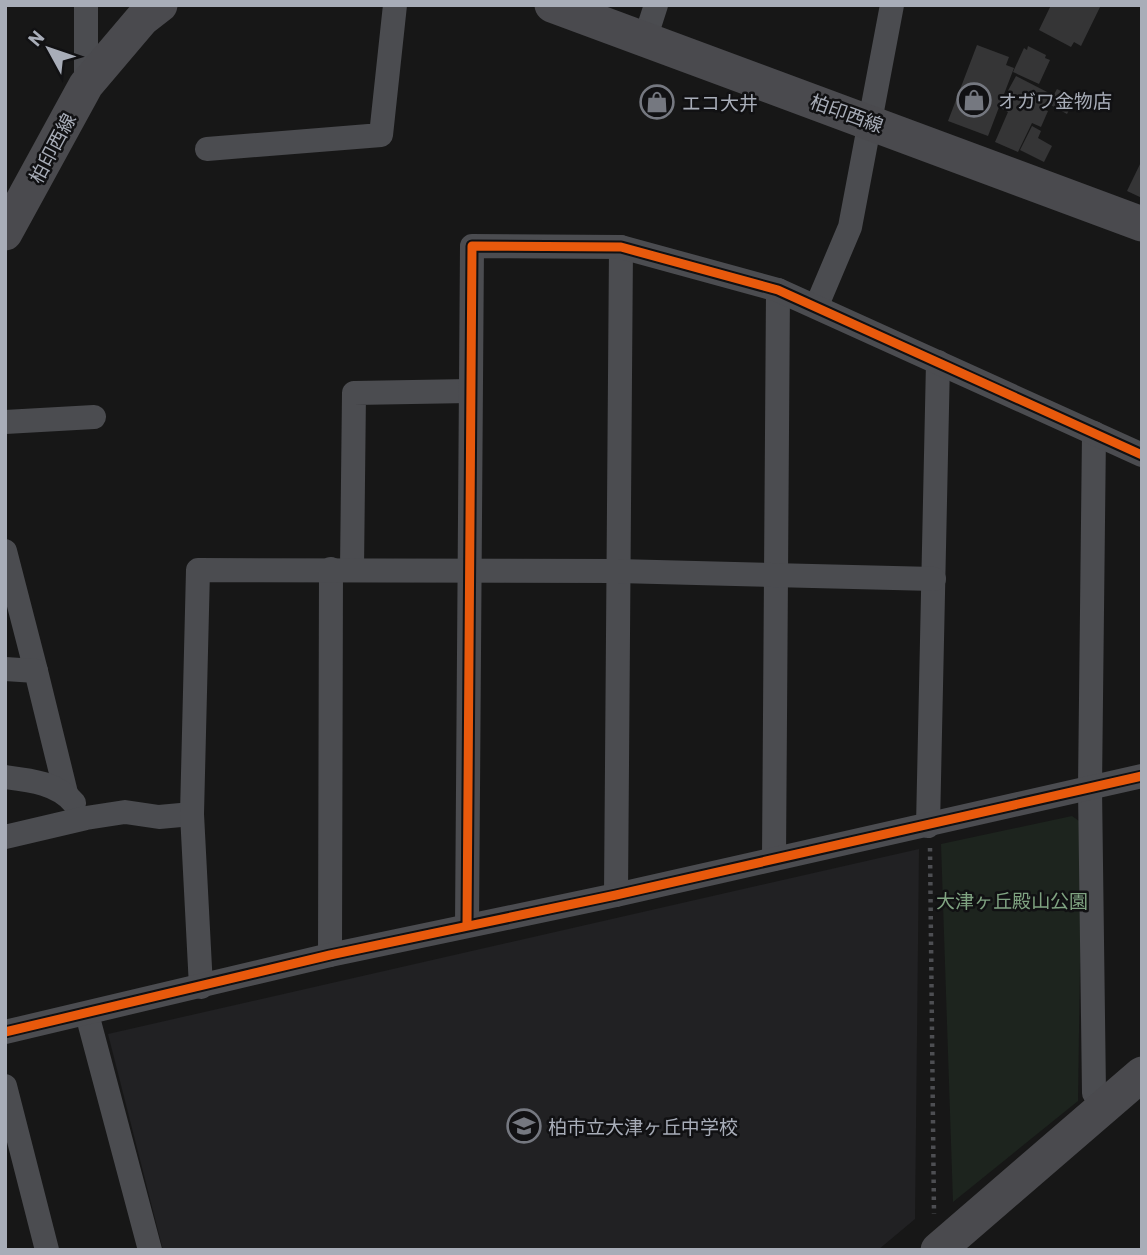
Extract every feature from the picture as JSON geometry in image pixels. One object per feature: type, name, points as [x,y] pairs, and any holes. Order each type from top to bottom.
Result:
[{"type":"main road","name":"柏印西線","points":[[7,226],[86,85],[124,38],[160,5]]},
{"type":"main road","name":"柏印西線","points":[[552,5],[1142,224]]},
{"type":"main road","points":[[937,1236],[1142,1074]]},
{"type":"street","points":[[86,5],[86,85]]},
{"type":"street","points":[[207,149],[381,135],[395,5]]},
{"type":"street","points":[[646,39],[656,5]]},
{"type":"street","points":[[817,306],[850,228],[892,5]]},
{"type":"street","points":[[467,925],[471,246],[621,247],[778,290],[1142,455]]},
{"type":"street","points":[[616,895],[621,247]]},
{"type":"street","points":[[774,859],[778,290]]},
{"type":"street","points":[[928,826],[938,362]]},
{"type":"street","points":[[330,955],[342,569],[354,393],[470,391]]},
{"type":"street","points":[[5,422],[94,418]]},
{"type":"street","points":[[1094,433],[1090,788],[1094,1093],[1103,1105]]},
{"type":"street","points":[[5,551],[66,793],[86,818]]},
{"type":"street","points":[[201,987],[192,814],[198,570],[618,571],[934,579]]},
{"type":"street","points":[[5,668],[36,671]]},
{"type":"street","points":[[5,776],[33,781],[66,793]]},
{"type":"street","points":[[5,1032],[330,955],[616,895],[1142,776]]},
{"type":"street","points":[[5,837],[125,812],[159,817],[192,814]]},
{"type":"street","points":[[87,1014],[150,1250]]},
{"type":"street","points":[[5,1086],[47,1250]]},
{"type":"path","points":[[928,826],[937,1236]]},
{"type":"shaded area","name":"柏市立大津ヶ丘中学校","points":[[919,849],[915,1219],[878,1250],[163,1250],[108,1034]]},
{"type":"green space","name":"大津ヶ丘殿山公園","points":[[1072,816],[1082,823],[1078,1101],[953,1202],[941,844]]},
{"type":"building","points":[[1051,5],[1101,5],[1081,46],[1074,42],[1071,47],[1039,30]]},
{"type":"building","points":[[977,45],[1009,57],[1006,65],[1014,68],[988,136],[948,121]]},
{"type":"building","points":[[1028,46],[1050,60],[1039,84],[1013,72],[1024,48],[1027,50]]},
{"type":"building","points":[[1016,76],[1051,94],[1041,127],[1032,123],[1018,152],[995,142],[1008,112],[999,107]]},
{"type":"building","points":[[1057,89],[1075,98],[1067,114],[1049,104]]},
{"type":"building","points":[[1032,126],[1041,131],[1038,138],[1052,146],[1044,162],[1020,150]]},
{"type":"building","points":[[1142,160],[1142,198],[1127,191]]},
{"type":"cycle path","points":[[467,925],[472,246],[621,247],[778,290],[1142,455]]},
{"type":"cycle path","points":[[5,1032],[330,955],[616,895],[1142,776]]},
{"type":"place","name":"オガワ金物店","points":[[974,100]]},
{"type":"place","name":"エコ大井","points":[[657,102]]},
{"type":"place","name":"柏市立大津ヶ丘中学校","points":[[524,1126]]}]
